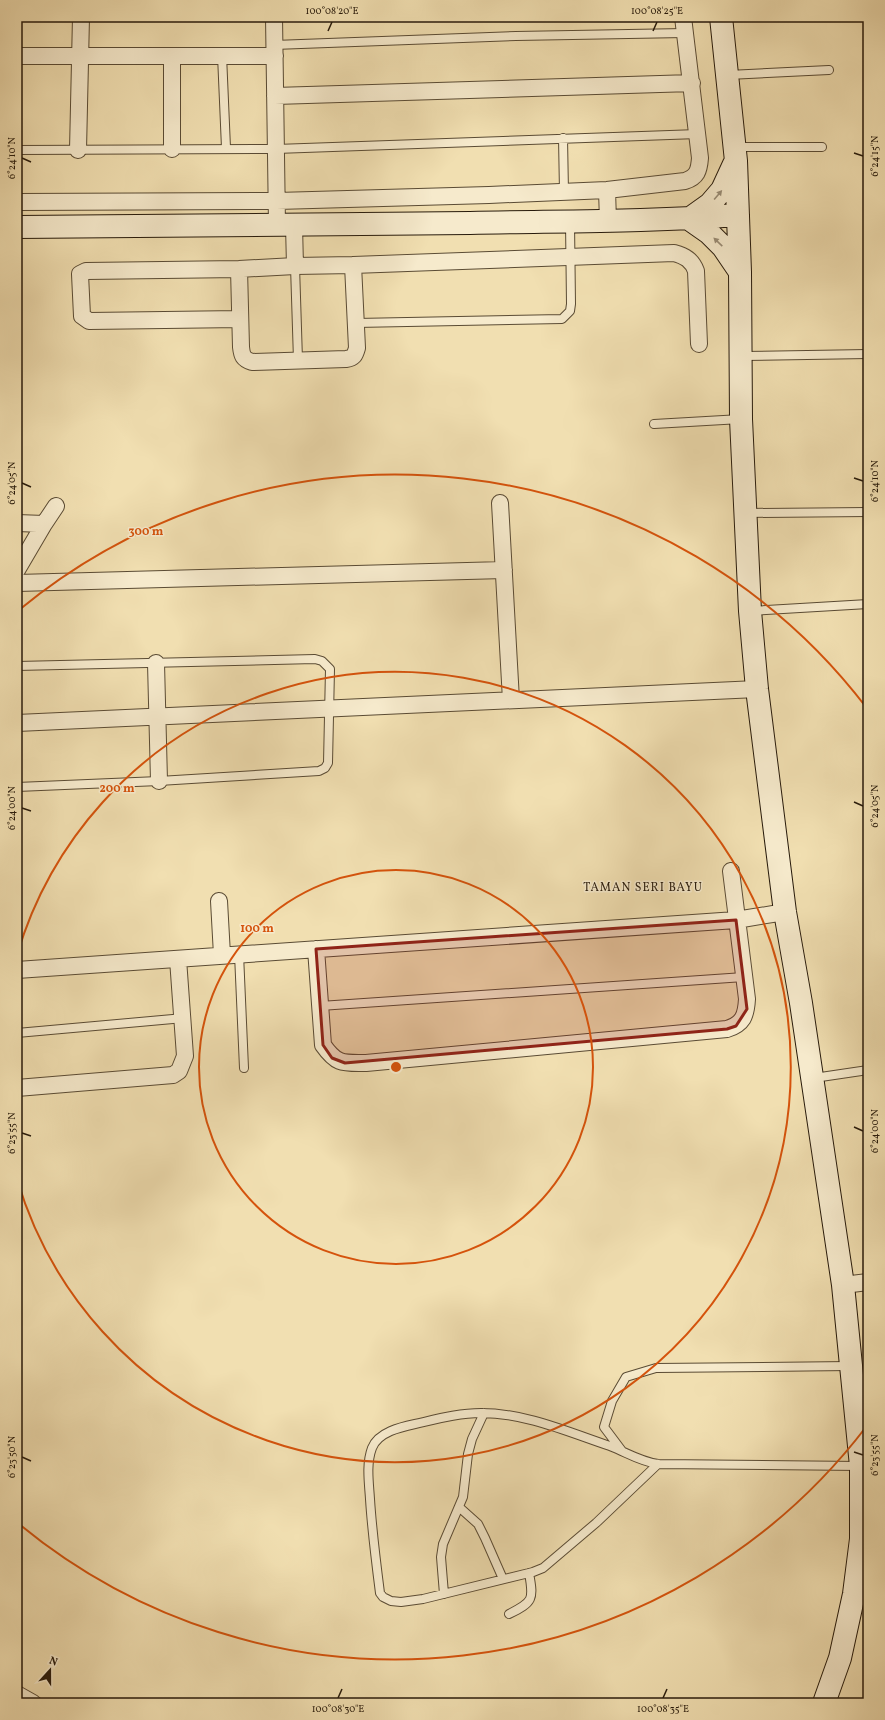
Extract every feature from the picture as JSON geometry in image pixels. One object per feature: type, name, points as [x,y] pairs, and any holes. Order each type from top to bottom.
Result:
[{"type":"street","points":[[78,150],[82,17]]},
{"type":"street","points":[[274,17],[277,201],[286,225],[295,266]]},
{"type":"street","points":[[17,202],[277,201],[564,192],[607,190],[685,181],[693,178],[697,174],[700,167],[698,134],[683,17]]},
{"type":"street","points":[[724,20],[727,75],[735,154],[740,272],[742,419],[750,611],[757,689],[785,912],[801,1003],[843,1285],[861,1466],[862,1539],[854,1594],[840,1658],[824,1703]]},
{"type":"street","points":[[17,56],[222,56],[274,50]]},
{"type":"street","points":[[172,56],[172,149]]},
{"type":"street","points":[[276,96],[692,82]]},
{"type":"street","points":[[689,219],[710,204],[722,190],[735,154]]},
{"type":"street","points":[[607,190],[608,221]]},
{"type":"street","points":[[38,202],[39,227]]},
{"type":"street","points":[[17,227],[608,221],[689,219],[738,215]]},
{"type":"street","points":[[689,219],[709,233],[724,247],[740,272]]},
{"type":"street","points":[[240,319],[89,321],[82,316],[80,274],[86,271],[240,269],[674,253],[689,259],[694,265],[696,271],[700,344]]},
{"type":"street","points":[[240,269],[242,355],[245,360],[252,362],[352,358],[356,354],[357,348],[353,265]]},
{"type":"street","points":[[500,503],[511,700]]},
{"type":"street","points":[[17,570],[56,506]]},
{"type":"street","points":[[17,523],[44,524]]},
{"type":"street","points":[[17,582],[504,570]]},
{"type":"street","points":[[156,664],[156,716],[159,781]]},
{"type":"street","points":[[17,723],[757,689]]},
{"type":"street","points":[[316,949],[323,1045],[332,1058],[345,1063],[366,1063],[727,1029],[740,1023],[747,1010],[731,871]]},
{"type":"street","points":[[219,901],[222,955]]},
{"type":"street","points":[[17,970],[736,920],[785,912]]},
{"type":"street","points":[[17,1088],[173,1075],[179,1071],[186,1056],[178,959]]},
{"type":"street","points":[[843,1285],[868,1282]]},
{"type":"street","points":[[17,1694],[33,1703]]},
{"type":"lane","points":[[274,50],[516,36],[685,33]]},
{"type":"lane","points":[[222,56],[226,148]]},
{"type":"lane","points":[[727,75],[829,70]]},
{"type":"lane","points":[[17,150],[276,149],[698,134]]},
{"type":"lane","points":[[563,138],[564,192]]},
{"type":"lane","points":[[735,154],[822,147]]},
{"type":"lane","points":[[356,323],[562,319],[570,311],[570,221]]},
{"type":"lane","points":[[295,266],[298,360]]},
{"type":"lane","points":[[741,356],[868,354]]},
{"type":"lane","points":[[654,424],[742,419]]},
{"type":"lane","points":[[746,512],[868,512]]},
{"type":"lane","points":[[750,611],[868,604]]},
{"type":"lane","points":[[17,666],[156,664],[315,659],[322,661],[330,669],[328,763],[325,768],[319,771],[159,781],[17,787]]},
{"type":"lane","points":[[239,954],[244,1068]]},
{"type":"lane","points":[[320,1006],[744,977]]},
{"type":"lane","points":[[17,1033],[184,1018]]},
{"type":"lane","points":[[811,1078],[868,1070]]},
{"type":"lane","points":[[622,1451],[604,1427],[612,1401],[626,1377],[656,1368],[852,1366]]},
{"type":"lane","points":[[444,1594],[441,1557],[443,1544],[463,1497],[466,1467],[472,1439],[484,1414]]},
{"type":"lane","points":[[658,1464],[553,1561],[543,1568],[529,1573],[444,1594],[401,1602],[391,1602],[380,1593],[372,1528],[368,1476],[372,1447],[379,1438],[386,1433],[410,1425],[441,1417],[484,1414],[511,1415],[539,1421],[622,1451],[642,1461],[658,1464],[861,1466]]},
{"type":"lane","points":[[459,1507],[478,1524],[503,1579]]},
{"type":"lane","points":[[509,1614],[526,1606],[530,1601],[532,1590],[529,1573]]},
{"type":"highlighted area","points":[[736,920],[747,1009],[736,1026],[727,1029],[345,1063],[332,1058],[323,1045],[316,949]]},
{"type":"district","name":"TAMAN SERI BAYU","points":[[643,888]]}]
